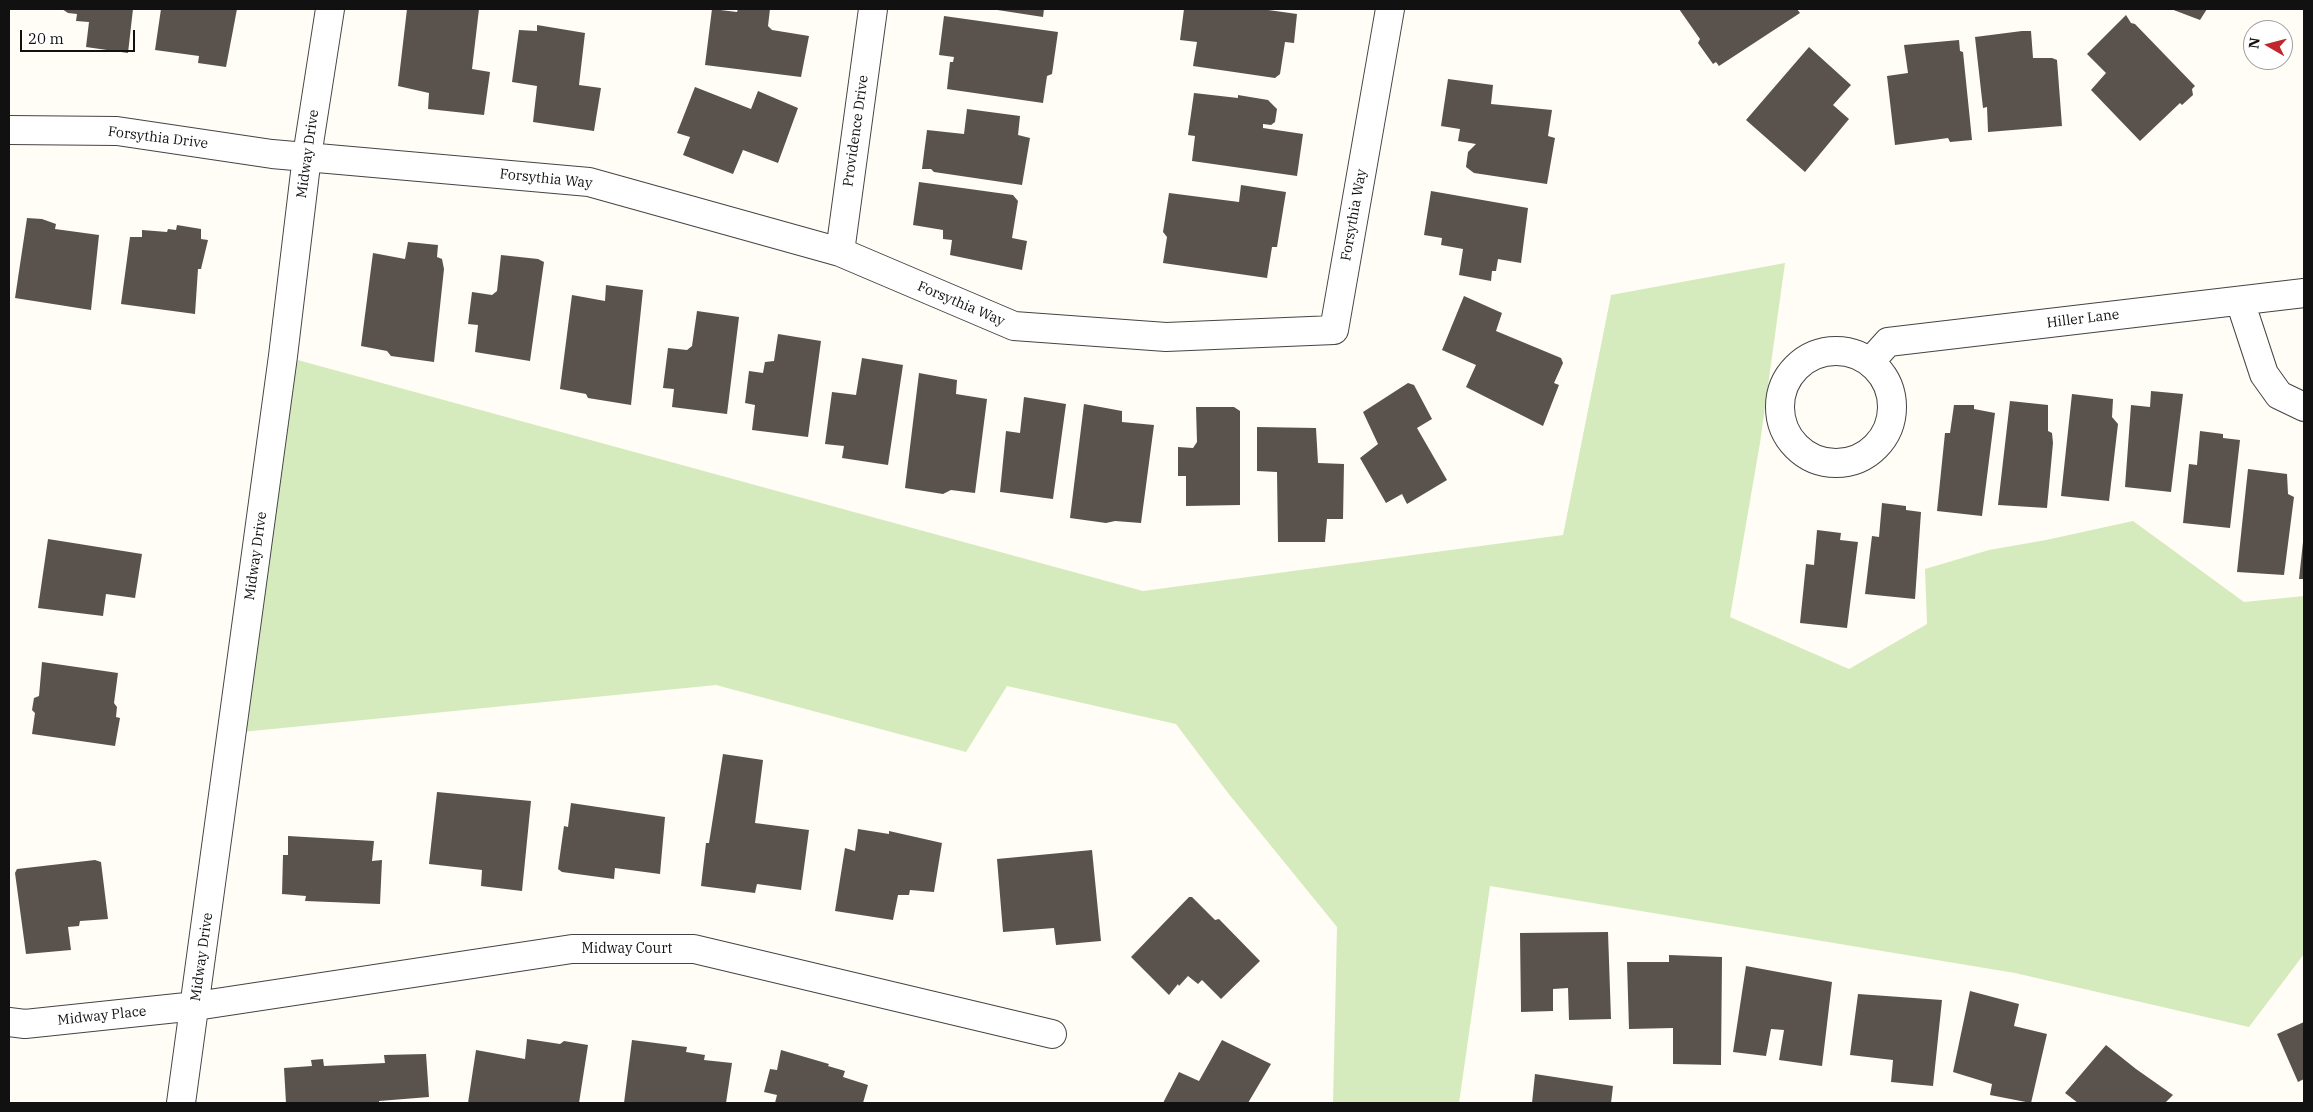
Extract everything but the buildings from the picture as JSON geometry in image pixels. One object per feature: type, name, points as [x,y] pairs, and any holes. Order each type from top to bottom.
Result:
[{"type":"street","name":"Midway Drive","points":[[181,1103],[196,1006],[282,366],[307,156],[330,9]]},
{"type":"street","name":"Providence Drive","points":[[840,252],[873,9]]},
{"type":"street","name":"Forsythia Way","points":[[307,156],[589,182],[840,252],[1014,326],[1166,337],[1334,330],[1390,9]]},
{"type":"street","name":"Forsythia Drive","points":[[9,130],[117,131],[272,154],[307,156]]},
{"type":"street","name":"Hiller Lane","points":[[1870,362],[1888,342],[2304,293]]},
{"type":"street","points":[[2240,301],[2264,374],[2279,395],[2304,407]]},
{"type":"street","points":[[1828,351],[1850,353],[1870,362],[1885,379],[1892,400],[1890,422],[1880,441],[1864,456],[1843,463],[1822,462],[1802,452],[1787,436],[1780,414],[1781,393],[1791,373],[1807,358],[1828,351]]},
{"type":"street","name":"Midway Court","points":[[196,1006],[572,949],[694,949],[1052,1034]]},
{"type":"street","name":"Midway Place","points":[[9,1022],[25,1024],[196,1006]]},
{"type":"green space","points":[[1785,263],[1760,443],[1730,617],[1849,669],[1927,624],[1925,569],[1989,550],[2133,521],[2244,602],[2304,596],[2304,954],[2249,1027],[2015,973],[1490,886],[1459,1103],[1333,1103],[1337,927],[1228,793],[1176,724],[1007,686],[966,752],[716,685],[232,733],[283,356],[1143,591],[1563,535],[1611,295]]}]
